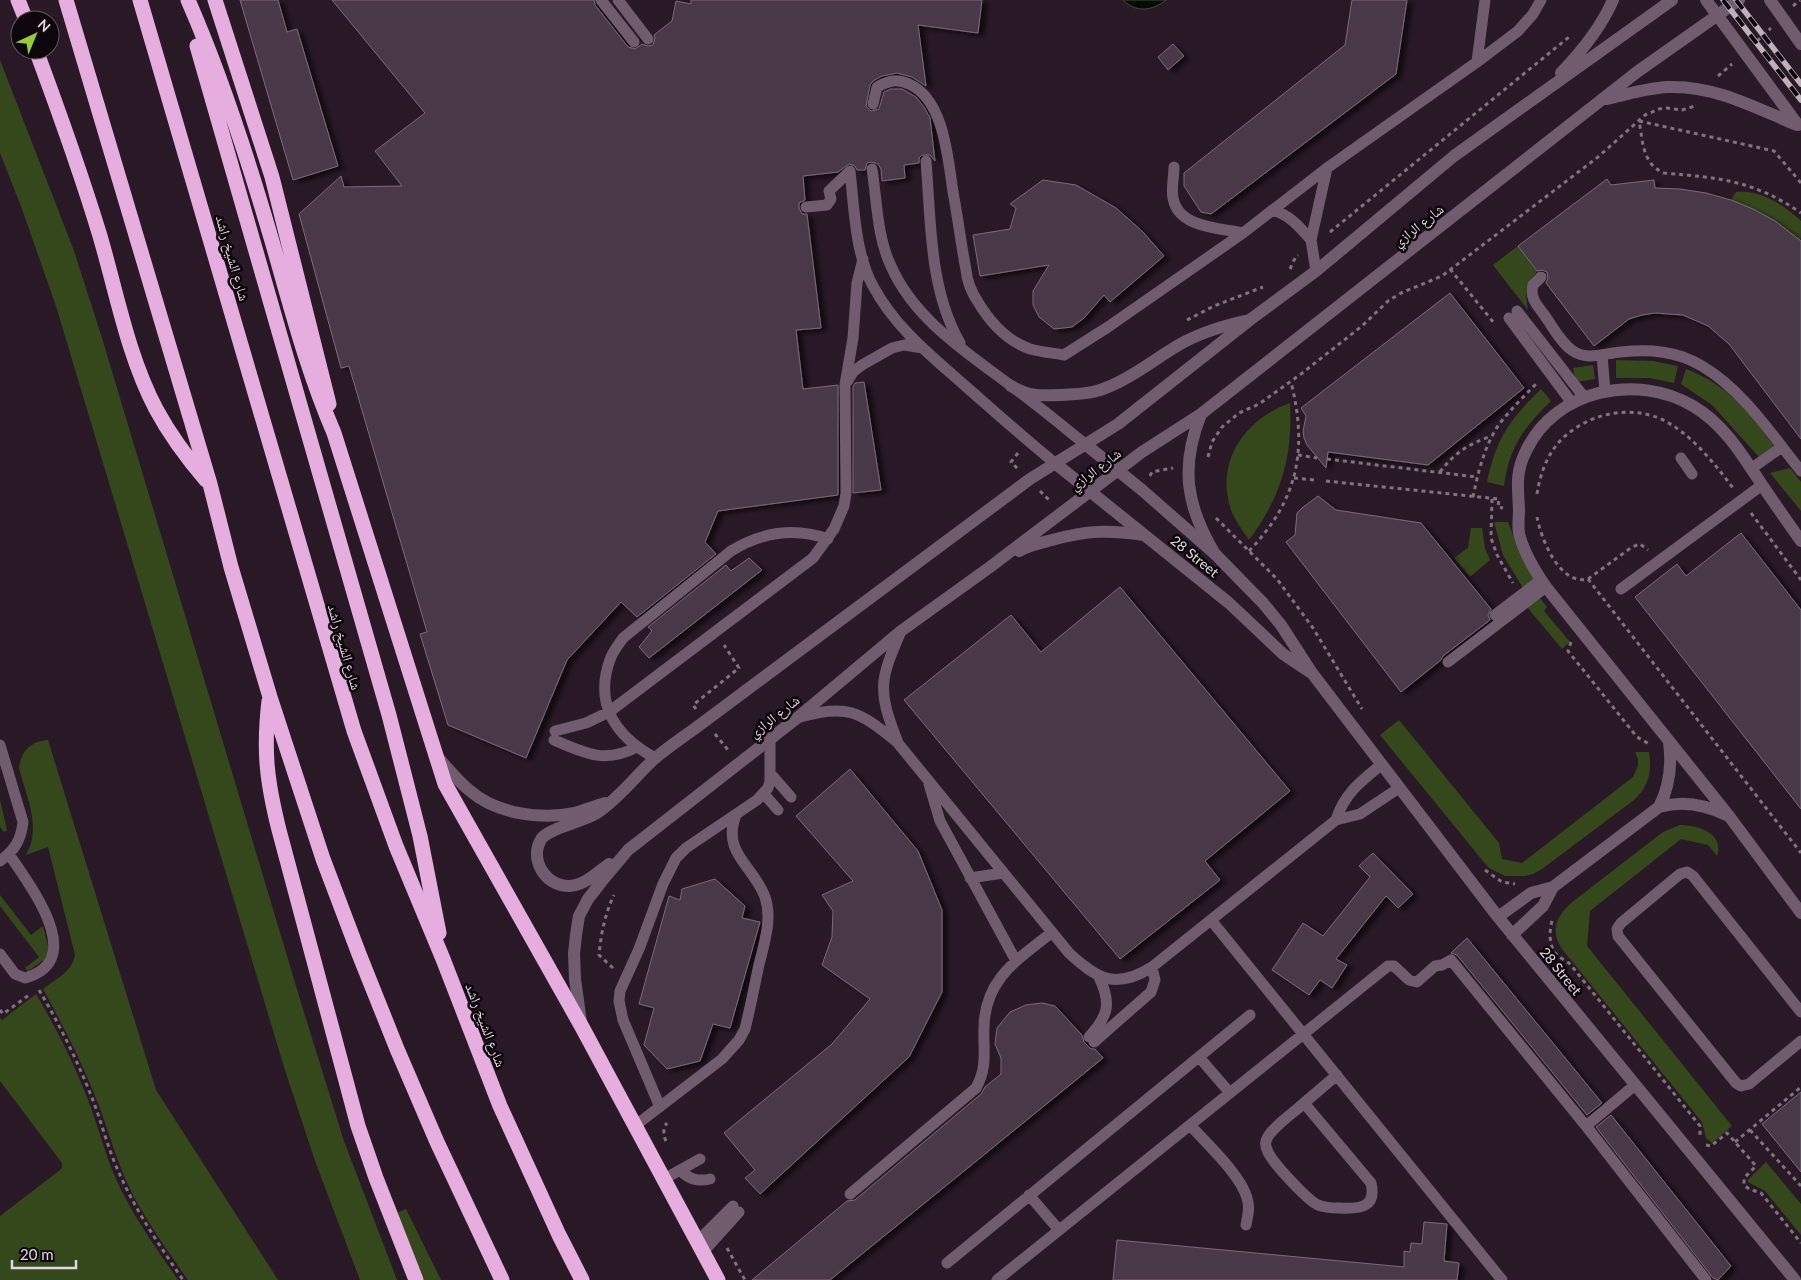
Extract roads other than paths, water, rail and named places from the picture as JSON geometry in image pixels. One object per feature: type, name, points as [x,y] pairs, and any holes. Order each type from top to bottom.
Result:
[{"type":"highway","points":[[66,0],[210,484],[231,568],[270,697],[323,859],[358,954],[437,1142],[502,1280]]},
{"type":"highway","name":"شارع الشيخ راشد","points":[[140,0],[351,722],[396,846],[443,959],[500,1106],[559,1235],[582,1280]]},
{"type":"highway","points":[[186,0],[391,724],[420,836],[433,897],[443,959]]},
{"type":"highway","points":[[186,0],[232,116],[272,243],[302,350],[318,397],[334,433],[435,754],[450,792],[582,1027],[718,1280]]},
{"type":"highway","points":[[215,0],[276,192],[326,389],[334,433]]},
{"type":"highway","points":[[40,60],[83,180],[131,344],[146,388],[167,429],[210,484]]},
{"type":"highway","points":[[270,697],[265,732],[266,766],[271,798],[358,1126],[416,1280]]},
{"type":"street","points":[[1544,92],[1599,28],[1613,0]]},
{"type":"street","name":"شارع الرازي","points":[[435,754],[470,791],[486,802],[504,810],[549,816],[575,813],[612,800],[655,758],[1022,485],[1118,424],[1251,319],[1316,271],[1454,156],[1672,0]]},
{"type":"street","points":[[1706,0],[1799,128]]},
{"type":"street","name":"شارع الرازي","points":[[582,1027],[574,954],[579,916],[588,899],[602,880],[628,850],[797,718],[901,631],[990,567],[1142,452],[1201,414],[1666,50],[1739,0]]},
{"type":"street","points":[[1770,0],[1801,44]]},
{"type":"street","points":[[1602,100],[1669,87],[1705,90],[1731,98],[1799,128]]},
{"type":"street","points":[[1012,386],[1026,394],[1038,396],[1092,392],[1107,388],[1191,339],[1229,324],[1251,319]]},
{"type":"street","points":[[1801,541],[1736,446],[1709,417],[1693,406],[1673,397],[1655,392],[1631,388],[1606,391],[1578,400],[1548,421],[1538,432],[1526,451],[1517,478],[1519,535],[1529,561],[1544,583],[1729,816],[1801,913]]},
{"type":"street","points":[[1201,414],[1190,447],[1188,464],[1189,488],[1194,511],[1203,534],[1215,554]]},
{"type":"street","name":"28 Street","points":[[1085,444],[1215,554],[1250,589],[1281,625],[1312,674],[1512,935],[1795,1280]]},
{"type":"street","name":"28 Street","points":[[1056,464],[1229,603],[1283,654],[1312,674]]},
{"type":"street","points":[[990,567],[1028,546],[1076,533],[1106,531],[1144,534]]},
{"type":"street","points":[[1659,807],[1666,790],[1671,769],[1669,742]]},
{"type":"street","points":[[612,800],[591,817],[552,830],[543,836],[537,847],[538,864],[551,880],[560,885],[569,886],[587,880],[628,850]]},
{"type":"street","points":[[1512,935],[1542,906],[1553,888],[1659,807],[1678,803],[1698,804],[1729,816]]},
{"type":"street","points":[[1498,917],[1531,893],[1553,888]]},
{"type":"lane","points":[[601,0],[634,42]]},
{"type":"lane","points":[[618,0],[648,39]]},
{"type":"lane","points":[[1478,62],[1485,0]]},
{"type":"lane","points":[[873,104],[877,87],[885,82],[895,80],[906,82],[923,93],[938,119],[946,147],[966,272],[970,287],[977,301],[992,322],[1008,338],[1030,349],[1064,355],[1108,327],[1243,233],[1327,168],[1478,62],[1518,31],[1541,0]]},
{"type":"lane","points":[[926,161],[933,247],[943,307],[964,351]]},
{"type":"lane","points":[[1174,167],[1173,198],[1176,207],[1182,215],[1199,224],[1243,233]]},
{"type":"lane","points":[[1316,271],[1311,243],[1327,168]]},
{"type":"lane","points":[[872,169],[882,237],[894,272],[910,300],[964,351],[1012,386],[1085,444]]},
{"type":"lane","points":[[806,207],[827,205],[831,199],[829,191],[850,170],[857,230],[863,259],[872,285],[892,317],[923,348],[1056,464]]},
{"type":"lane","points":[[1272,210],[1292,219],[1311,243]]},
{"type":"lane","points":[[637,747],[624,754],[598,756],[554,736],[609,712],[813,558],[828,539],[840,518],[846,493],[845,385],[853,338],[857,283],[863,259]]},
{"type":"lane","points":[[1541,277],[1533,285],[1532,296],[1567,346],[1580,355],[1588,357],[1620,352],[1663,351],[1697,363],[1724,381],[1743,398],[1801,471]]},
{"type":"lane","points":[[1513,315],[1578,400]]},
{"type":"lane","points":[[845,385],[853,372],[892,348],[904,345],[923,348]]},
{"type":"lane","points":[[1602,355],[1606,391]]},
{"type":"lane","points":[[1752,468],[1782,447]]},
{"type":"lane","points":[[1681,458],[1692,474]]},
{"type":"lane","points":[[1621,589],[1762,485]]},
{"type":"lane","points":[[655,758],[627,740],[617,728],[604,697],[606,676],[612,656],[624,638],[655,611],[744,543],[773,533],[788,532],[803,532],[828,539]]},
{"type":"lane","points":[[1495,614],[1521,595],[1544,583]]},
{"type":"lane","points":[[1448,662],[1544,583]]},
{"type":"lane","points":[[897,742],[886,713],[883,696],[883,678],[888,660],[901,631]]},
{"type":"lane","points":[[797,718],[823,711],[850,712],[863,716],[897,742],[1051,933],[1080,963],[1100,977],[1113,980],[1127,979],[1140,974],[1152,966],[1336,820],[1360,814],[1399,788]]},
{"type":"lane","points":[[660,1107],[623,1020],[618,1001],[620,991],[639,949],[663,884],[676,858],[686,848],[736,816],[764,794],[768,788],[770,739]]},
{"type":"lane","points":[[0,745],[23,822],[21,835],[16,846],[5,858],[44,911],[55,945],[54,954],[50,962],[44,968],[25,978],[15,974],[0,954]]},
{"type":"lane","points":[[1336,820],[1350,792],[1381,765]]},
{"type":"lane","points":[[770,774],[791,797]]},
{"type":"lane","points":[[928,780],[940,821],[1016,961]]},
{"type":"lane","points":[[764,794],[778,810]]},
{"type":"lane","points":[[636,1126],[731,1050],[739,1040],[748,1017],[767,930],[768,908],[760,888],[732,843],[732,827],[736,816]]},
{"type":"lane","points":[[1801,1012],[1693,876],[1687,872],[1680,874],[1621,923],[1617,929],[1618,936],[1736,1084],[1741,1086],[1749,1084],[1801,1041]]},
{"type":"lane","points":[[970,878],[1003,873]]},
{"type":"lane","points":[[1211,920],[1502,1280]]},
{"type":"lane","points":[[850,1194],[976,1088],[984,1067],[985,1009],[990,995],[1005,971],[1051,933]]},
{"type":"lane","points":[[997,1280],[1388,966],[1394,966],[1409,980],[1417,982],[1435,966],[1442,965],[1451,960],[1586,1126],[1706,1280]]},
{"type":"lane","points":[[1100,977],[1105,988],[1107,1007],[1101,1023],[1091,1040],[1151,992],[1155,980],[1152,966]]},
{"type":"lane","points":[[947,1263],[1250,1015]]},
{"type":"lane","points":[[1199,1057],[1230,1093]]},
{"type":"lane","points":[[1304,1103],[1371,1183],[1373,1192],[1365,1206],[1356,1208],[1326,1207],[1312,1202],[1270,1155],[1266,1144],[1270,1134],[1304,1103],[1337,1075]]},
{"type":"lane","points":[[1586,1126],[1635,1085]]},
{"type":"lane","points":[[1190,1125],[1244,1188],[1249,1212],[1246,1225]]},
{"type":"lane","points":[[664,1179],[700,1159]]},
{"type":"lane","points":[[680,1170],[693,1180],[702,1181],[710,1179]]},
{"type":"lane","points":[[1029,1195],[1059,1230]]},
{"type":"lane","points":[[700,1246],[736,1209]]},
{"type":"railway","points":[[1723,0],[1801,100]]},
{"type":"railway","points":[[1736,0],[1801,84]]}]
